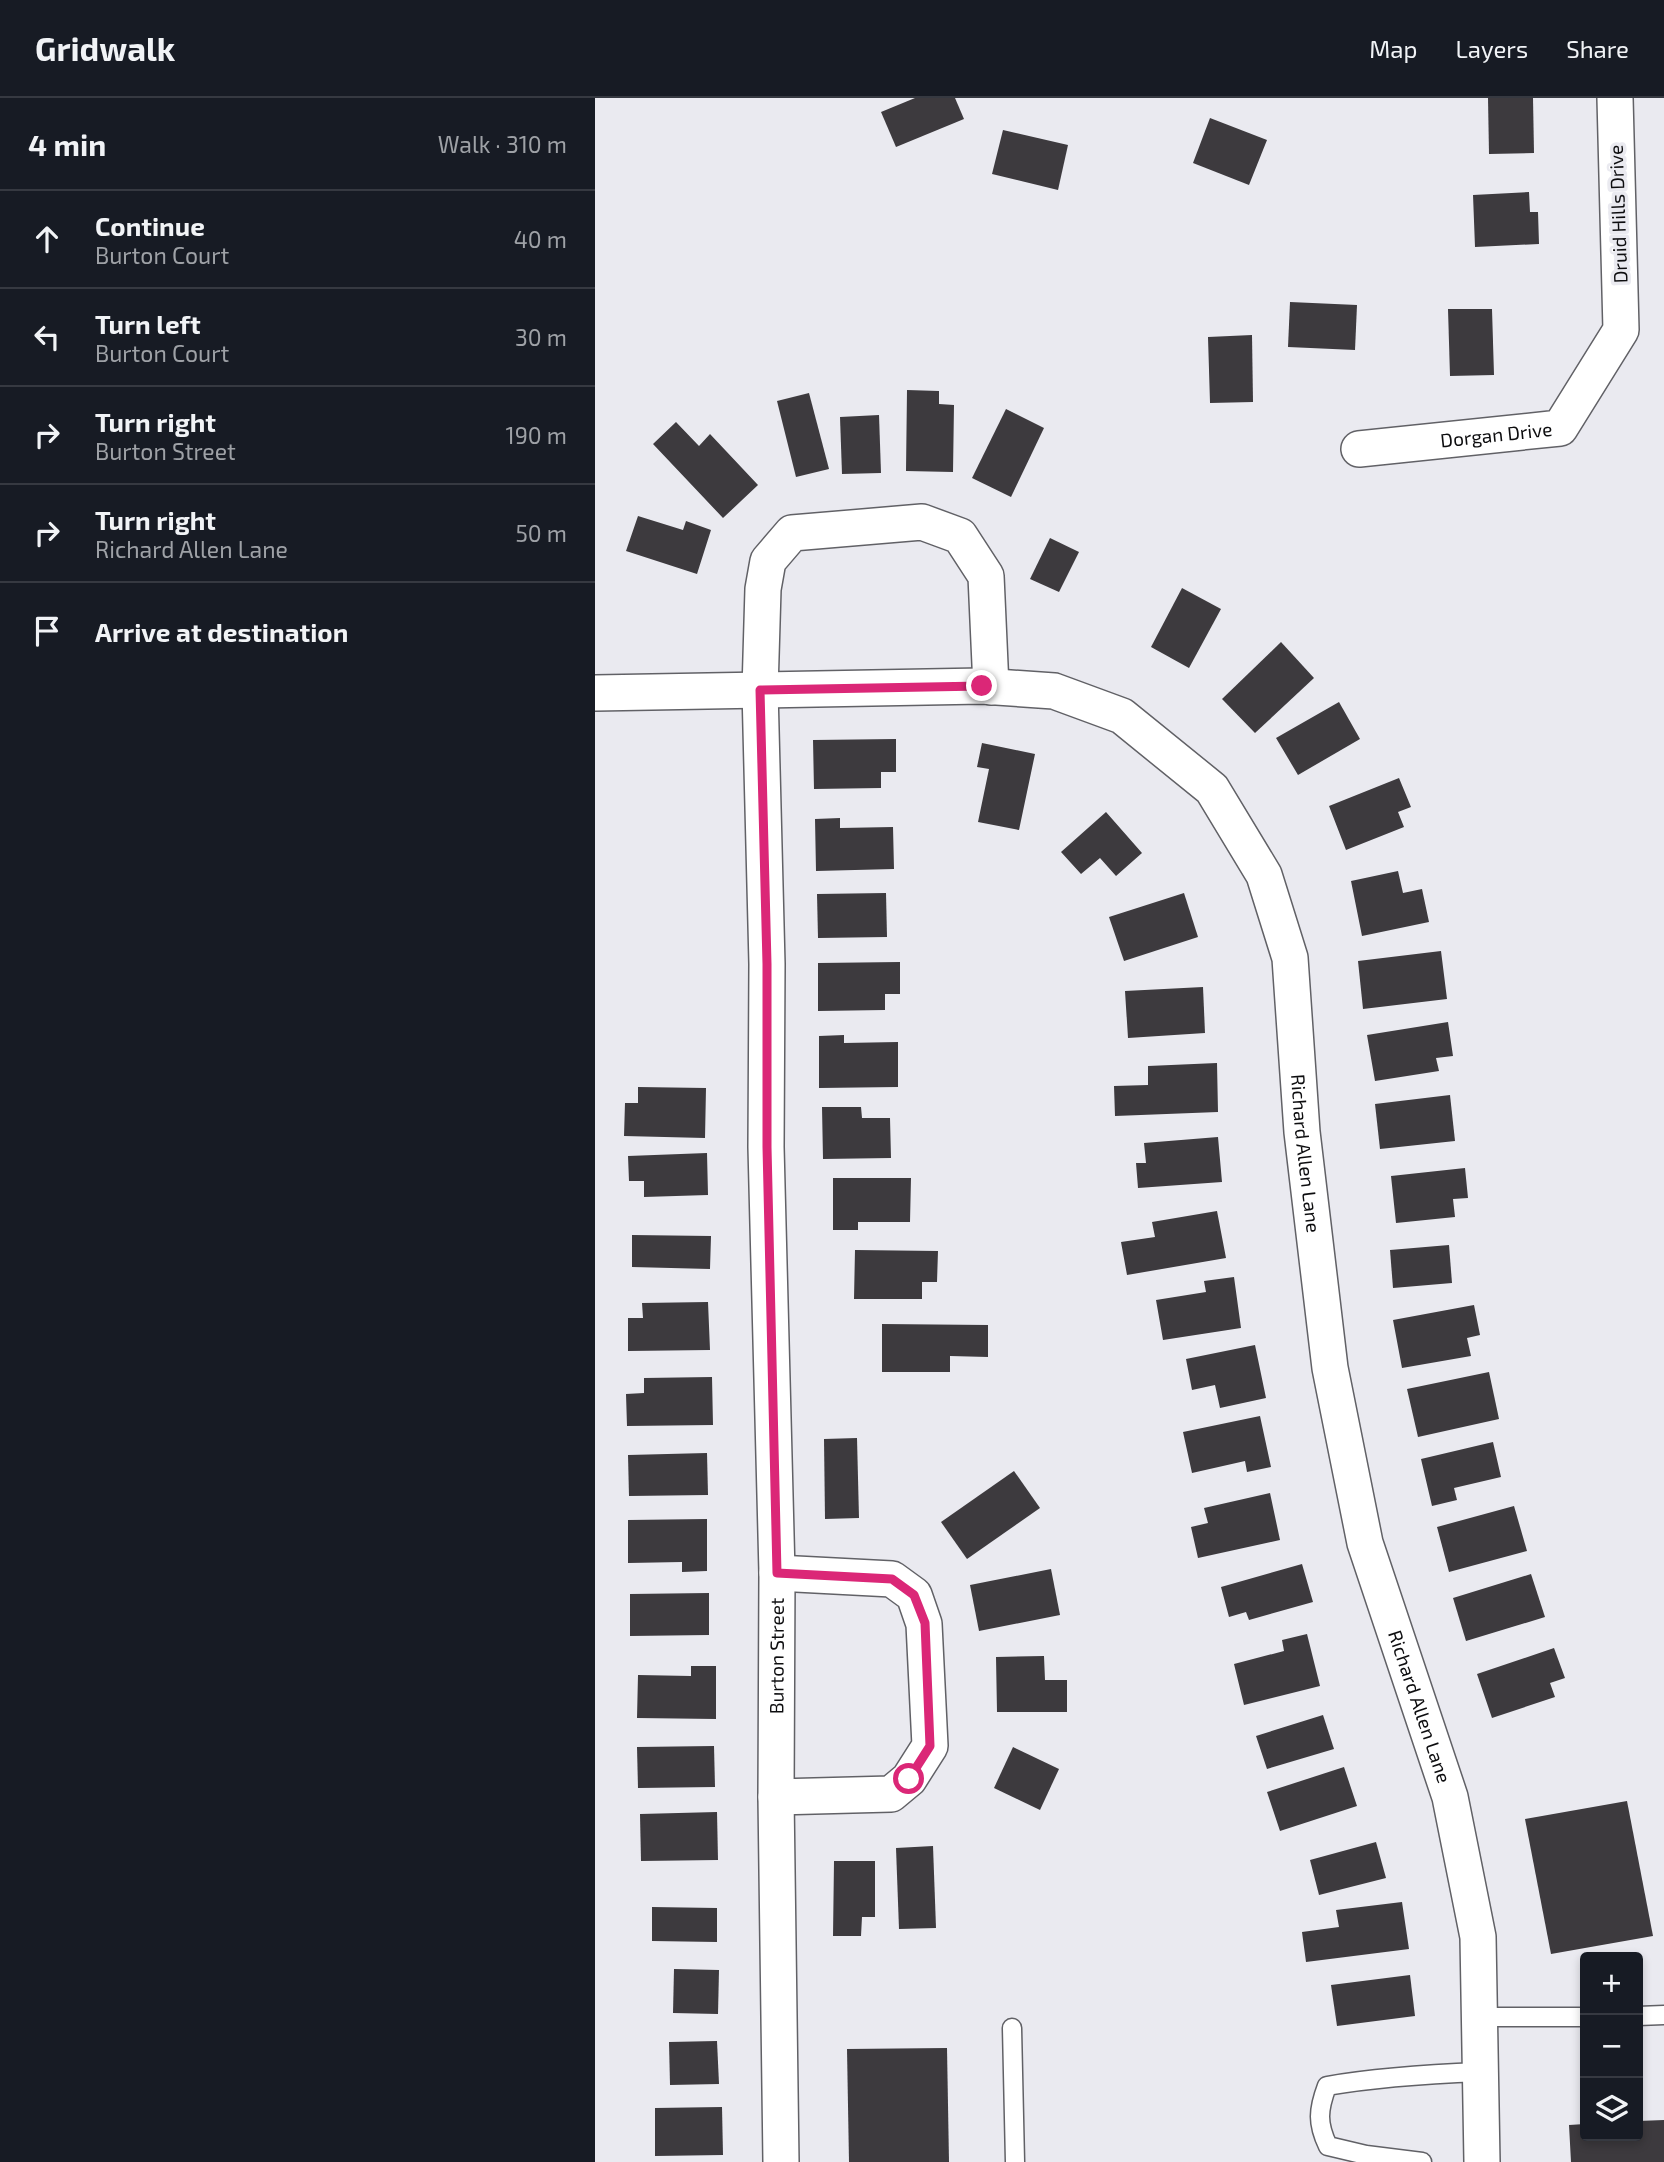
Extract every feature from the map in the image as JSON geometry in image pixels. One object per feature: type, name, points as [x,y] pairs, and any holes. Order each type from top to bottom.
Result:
[{"type":"street","name":"Druid Hills Drive","points":[[1615,98],[1621,330]]},
{"type":"street","name":"Dorgan Drive","points":[[1359,449],[1560,428],[1621,330]]},
{"type":"street","name":"Burton Street","points":[[781,2162],[776,1797],[777,1573],[760,690],[763,589],[768,561],[792,533],[922,522],[960,536],[985,576],[992,687]]},
{"type":"street","name":"Richard Allen Lane","points":[[595,693],[992,687],[1054,691],[1122,716],[1212,789],[1264,875],[1290,958],[1302,1132],[1330,1368],[1365,1543],[1450,1797],[1478,1937],[1482,2162]]},
{"type":"street","points":[[776,1797],[891,1794],[909,1779],[930,1746],[925,1623],[914,1595],[892,1579],[777,1573]]},
{"type":"lane","points":[[1643,2016],[1664,2015]]},
{"type":"lane","points":[[1480,2017],[1580,2017]]},
{"type":"lane","points":[[1011,2028],[1015,2162]]},
{"type":"lane","points":[[1422,2162],[1366,2155],[1328,2146],[1322,2133],[1319,2108],[1327,2086],[1358,2080],[1427,2074],[1481,2073]]},
{"type":"building","points":[[915,98],[955,98],[964,119],[896,147],[881,112]]},
{"type":"building","points":[[1488,98],[1533,98],[1534,153],[1489,154]]},
{"type":"building","points":[[1210,118],[1267,140],[1249,185],[1193,163]]},
{"type":"building","points":[[1003,130],[1068,145],[1058,190],[992,174]]},
{"type":"building","points":[[1529,192],[1530,212],[1538,212],[1539,244],[1475,247],[1473,195]]},
{"type":"building","points":[[1290,302],[1357,305],[1355,350],[1288,347]]},
{"type":"building","points":[[1448,309],[1492,309],[1494,375],[1450,376]]},
{"type":"building","points":[[1252,335],[1253,402],[1210,403],[1208,337]]},
{"type":"building","points":[[907,390],[939,391],[939,404],[954,405],[953,472],[906,471]]},
{"type":"building","points":[[809,393],[829,469],[796,477],[777,401]]},
{"type":"building","points":[[1006,409],[1044,428],[1011,497],[972,478]]},
{"type":"building","points":[[879,415],[881,473],[842,474],[840,417]]},
{"type":"building","points":[[676,422],[699,446],[710,434],[758,485],[723,518],[653,444]]},
{"type":"building","points":[[638,516],[683,530],[686,521],[711,530],[697,574],[626,551]]},
{"type":"building","points":[[1050,538],[1079,552],[1059,592],[1030,579]]},
{"type":"building","points":[[1182,588],[1221,609],[1189,668],[1151,647]]},
{"type":"building","points":[[1281,642],[1314,678],[1255,733],[1222,699]]},
{"type":"building","points":[[1339,702],[1360,739],[1298,775],[1276,738]]},
{"type":"building","points":[[896,739],[896,772],[881,772],[881,788],[814,789],[813,740]]},
{"type":"building","points":[[982,743],[1035,754],[1019,830],[978,822],[989,769],[977,767]]},
{"type":"building","points":[[1399,778],[1411,807],[1398,812],[1404,827],[1346,850],[1329,806]]},
{"type":"building","points":[[1106,812],[1142,853],[1116,876],[1100,858],[1081,874],[1061,852]]},
{"type":"building","points":[[840,818],[840,828],[893,827],[894,869],[816,871],[815,819]]},
{"type":"building","points":[[1398,871],[1403,893],[1422,889],[1429,922],[1362,936],[1351,881]]},
{"type":"building","points":[[886,893],[887,937],[818,938],[817,894]]},
{"type":"building","points":[[1184,893],[1198,937],[1124,961],[1109,917]]},
{"type":"building","points":[[1441,951],[1447,999],[1363,1009],[1358,961]]},
{"type":"building","points":[[900,962],[900,994],[885,994],[885,1010],[818,1011],[818,963]]},
{"type":"building","points":[[1203,987],[1205,1033],[1128,1038],[1125,991]]},
{"type":"building","points":[[1448,1022],[1453,1056],[1436,1058],[1439,1071],[1375,1081],[1367,1035]]},
{"type":"building","points":[[844,1035],[844,1043],[898,1042],[898,1087],[819,1088],[819,1036]]},
{"type":"building","points":[[1217,1063],[1218,1112],[1115,1116],[1114,1086],[1148,1085],[1148,1066]]},
{"type":"building","points":[[638,1087],[706,1088],[705,1138],[624,1136],[625,1103],[638,1103]]},
{"type":"building","points":[[1450,1095],[1455,1141],[1380,1149],[1375,1104]]},
{"type":"building","points":[[822,1107],[861,1107],[862,1118],[890,1118],[891,1158],[823,1159]]},
{"type":"building","points":[[1218,1137],[1222,1182],[1138,1188],[1136,1163],[1146,1163],[1144,1143]]},
{"type":"building","points":[[707,1153],[708,1195],[644,1197],[644,1181],[629,1181],[628,1156]]},
{"type":"building","points":[[1465,1168],[1468,1198],[1453,1199],[1455,1217],[1396,1223],[1391,1176]]},
{"type":"building","points":[[833,1178],[911,1178],[910,1222],[858,1222],[858,1230],[833,1230]]},
{"type":"building","points":[[1217,1211],[1226,1258],[1127,1275],[1121,1242],[1155,1237],[1152,1222]]},
{"type":"building","points":[[632,1235],[711,1236],[710,1269],[632,1267]]},
{"type":"building","points":[[1449,1245],[1452,1283],[1393,1288],[1390,1250]]},
{"type":"building","points":[[855,1250],[938,1251],[937,1282],[922,1282],[922,1299],[854,1299]]},
{"type":"building","points":[[1234,1277],[1241,1328],[1163,1340],[1156,1300],[1206,1292],[1204,1281]]},
{"type":"building","points":[[708,1302],[710,1350],[628,1351],[628,1318],[643,1318],[642,1303]]},
{"type":"building","points":[[1474,1305],[1480,1335],[1467,1338],[1471,1356],[1402,1368],[1393,1320]]},
{"type":"building","points":[[882,1324],[988,1325],[988,1357],[950,1356],[950,1372],[882,1372]]},
{"type":"building","points":[[1255,1345],[1266,1398],[1220,1408],[1215,1385],[1192,1390],[1186,1359]]},
{"type":"building","points":[[1489,1372],[1499,1419],[1418,1437],[1407,1389]]},
{"type":"building","points":[[712,1377],[713,1425],[627,1426],[626,1394],[644,1393],[644,1378]]},
{"type":"building","points":[[1260,1416],[1271,1467],[1247,1472],[1245,1461],[1192,1473],[1183,1432]]},
{"type":"building","points":[[857,1438],[859,1518],[825,1519],[824,1439]]},
{"type":"building","points":[[1493,1442],[1501,1477],[1454,1488],[1457,1500],[1432,1506],[1421,1459]]},
{"type":"building","points":[[707,1453],[708,1495],[629,1496],[628,1455]]},
{"type":"building","points":[[1014,1471],[1040,1508],[967,1559],[941,1522]]},
{"type":"building","points":[[1270,1493],[1280,1540],[1198,1558],[1191,1527],[1208,1523],[1204,1508]]},
{"type":"building","points":[[1514,1506],[1527,1551],[1449,1572],[1437,1527]]},
{"type":"building","points":[[707,1519],[707,1571],[682,1572],[682,1562],[628,1563],[628,1520]]},
{"type":"building","points":[[1302,1564],[1313,1602],[1249,1620],[1246,1612],[1229,1617],[1221,1587]]},
{"type":"building","points":[[1051,1569],[1060,1615],[979,1631],[970,1585]]},
{"type":"building","points":[[1531,1574],[1545,1617],[1466,1641],[1453,1598]]},
{"type":"building","points":[[709,1593],[709,1635],[630,1636],[630,1594]]},
{"type":"building","points":[[1307,1634],[1320,1686],[1244,1705],[1234,1664],[1284,1651],[1282,1640]]},
{"type":"building","points":[[1554,1648],[1565,1678],[1550,1683],[1555,1697],[1492,1718],[1477,1674]]},
{"type":"building","points":[[1044,1656],[1045,1680],[1067,1680],[1067,1712],[997,1712],[996,1657]]},
{"type":"building","points":[[691,1666],[716,1666],[716,1719],[637,1718],[638,1675],[691,1676]]},
{"type":"building","points":[[1323,1715],[1334,1749],[1267,1769],[1256,1736]]},
{"type":"building","points":[[714,1746],[715,1787],[638,1788],[637,1747]]},
{"type":"building","points":[[1013,1747],[1059,1769],[1040,1810],[994,1788]]},
{"type":"building","points":[[1344,1767],[1357,1806],[1280,1831],[1267,1792]]},
{"type":"building","points":[[1627,1801],[1653,1936],[1551,1954],[1525,1819]]},
{"type":"building","points":[[717,1812],[718,1860],[641,1861],[640,1814]]},
{"type":"building","points":[[1376,1842],[1386,1878],[1319,1895],[1310,1860]]},
{"type":"building","points":[[933,1846],[936,1928],[899,1929],[896,1848]]},
{"type":"building","points":[[834,1861],[875,1861],[875,1917],[862,1917],[861,1936],[833,1936]]},
{"type":"building","points":[[1402,1902],[1409,1949],[1306,1962],[1302,1932],[1339,1927],[1336,1910]]},
{"type":"building","points":[[652,1907],[717,1908],[717,1942],[652,1941]]},
{"type":"building","points":[[674,1969],[719,1970],[718,2014],[673,2013]]},
{"type":"building","points":[[1410,1975],[1415,2016],[1337,2026],[1331,1985]]},
{"type":"building","points":[[717,2041],[719,2084],[670,2085],[669,2042]]},
{"type":"building","points":[[947,2048],[949,2162],[849,2162],[847,2049]]},
{"type":"building","points":[[722,2107],[723,2155],[655,2156],[655,2108]]},
{"type":"building","points":[[1664,2120],[1664,2162],[1571,2162],[1569,2125],[1580,2124],[1580,2141],[1643,2141],[1643,2121]]},
{"type":"route","points":[[909,1779],[930,1746],[925,1623],[914,1595],[892,1579],[777,1573],[760,690],[982,686]]}]
